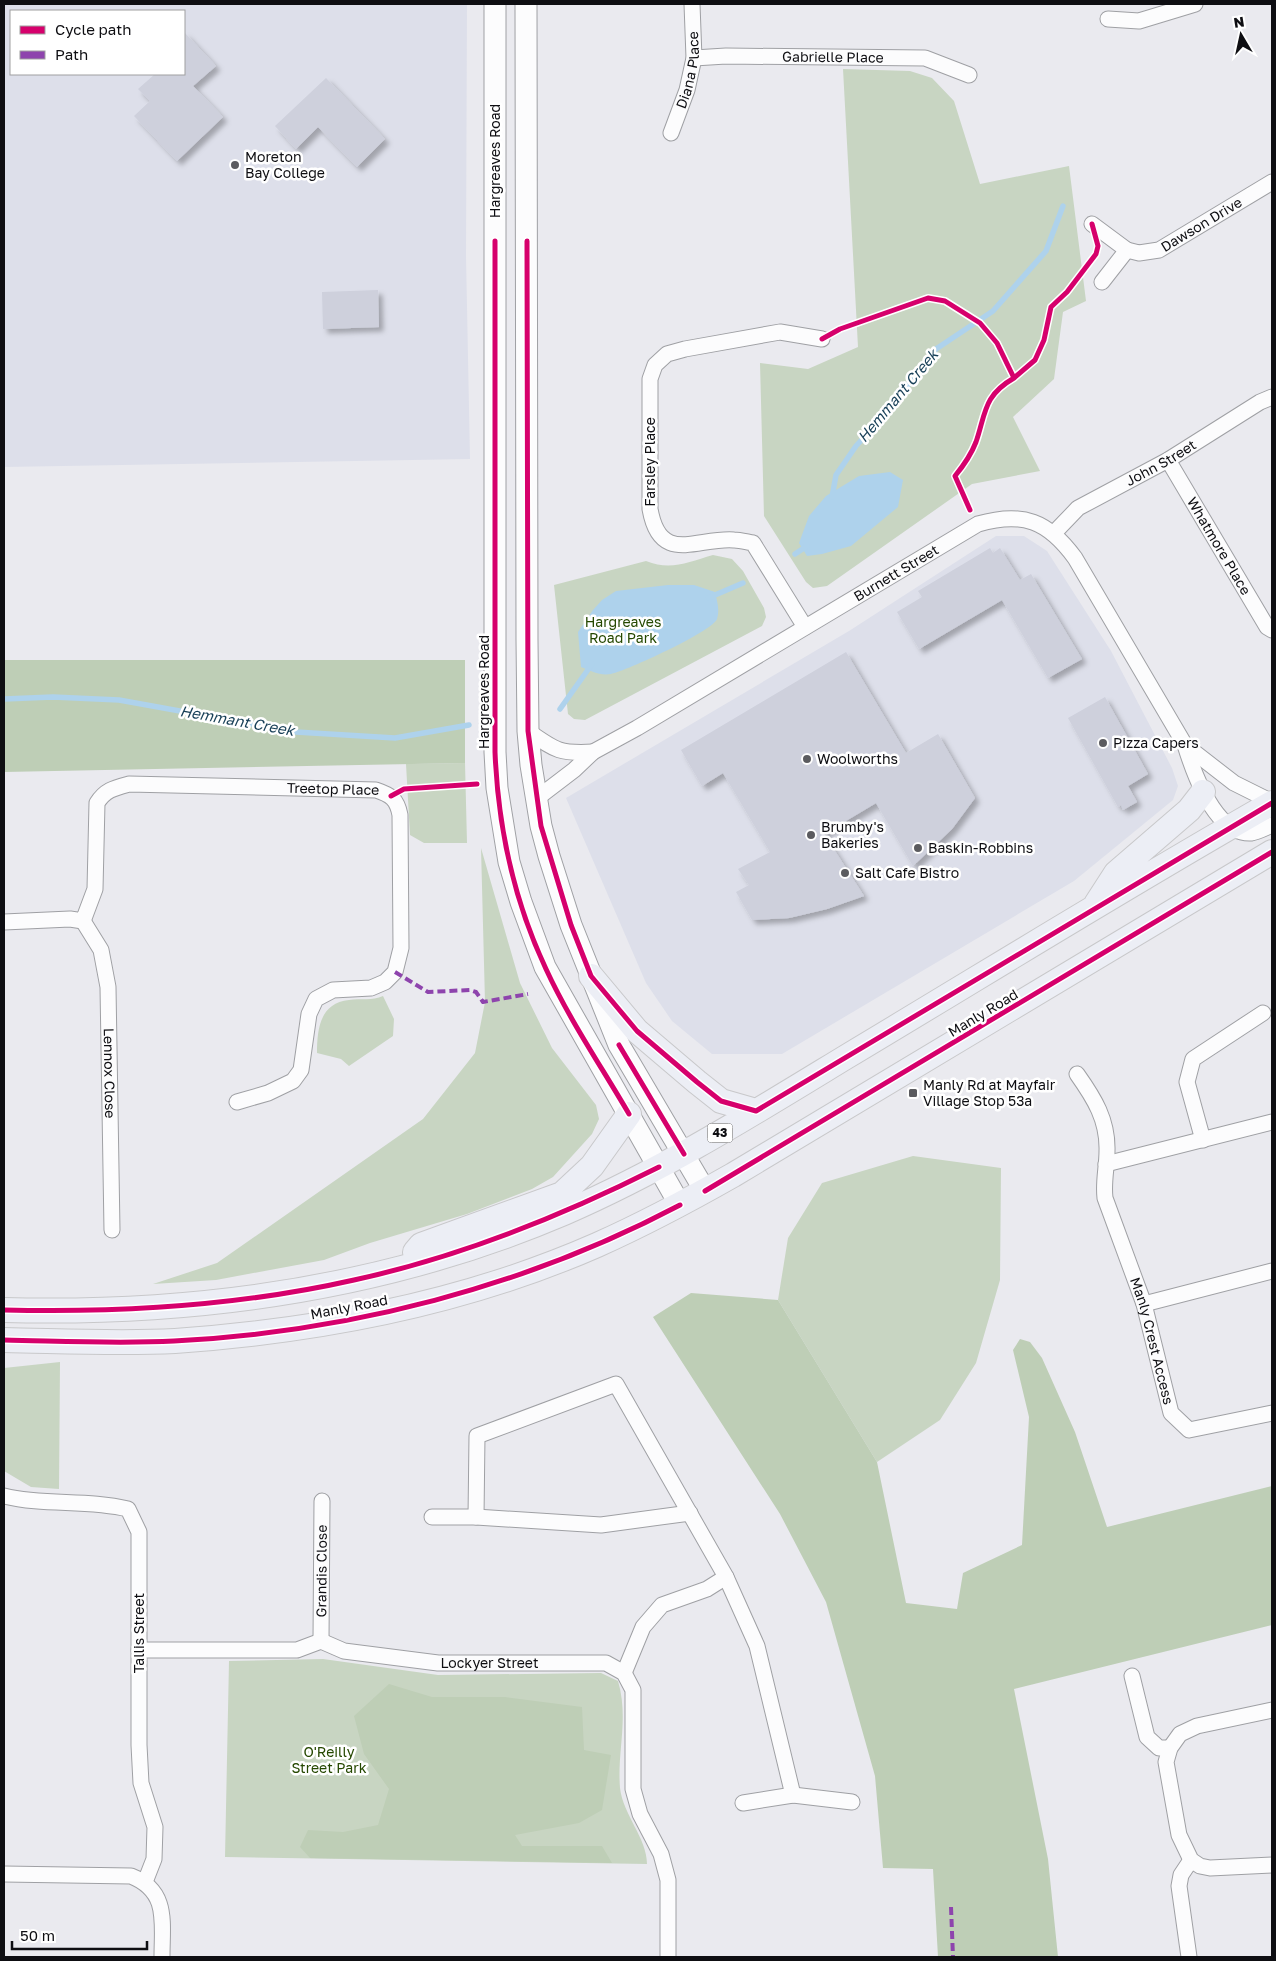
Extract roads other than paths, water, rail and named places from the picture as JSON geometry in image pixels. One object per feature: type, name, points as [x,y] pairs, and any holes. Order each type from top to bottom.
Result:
[{"type":"main road","name":"Hargreaves Road","points":[[495,4],[497,788],[509,862],[521,902],[545,968],[680,1205]]},
{"type":"main road","points":[[526,4],[528,731],[536,799],[549,856],[591,976],[619,1045],[684,1154],[704,1192]]},
{"type":"main road","points":[[1092,910],[1116,873],[1189,810],[1204,792]]},
{"type":"main road","name":"Manly Road","points":[[4,1310],[103,1311],[202,1304],[316,1288],[398,1269],[474,1246],[562,1213],[684,1154],[1272,803]]},
{"type":"main road","name":"Manly Road","points":[[4,1340],[173,1341],[307,1327],[367,1317],[435,1300],[552,1263],[597,1245],[704,1192],[1272,852]]},
{"type":"main road","points":[[591,976],[637,1031],[721,1101],[756,1111]]},
{"type":"main road","points":[[398,1269],[421,1246],[562,1194],[592,1166],[629,1114]]},
{"type":"street","name":"Diana Place","points":[[671,133],[686,90],[694,58],[692,4]]},
{"type":"street","points":[[1108,19],[1139,21],[1195,4]]},
{"type":"street","name":"Gabrielle Place","points":[[694,58],[726,56],[926,58],[969,75]]},
{"type":"street","name":"Dawson Drive","points":[[1126,250],[1139,253],[1159,250],[1272,182]]},
{"type":"street","points":[[1092,224],[1126,250],[1102,282]]},
{"type":"street","name":"Farsley Place","points":[[805,627],[753,543],[733,539],[682,546],[662,538],[653,527],[650,509],[650,378],[655,365],[667,354],[685,349],[780,332],[822,339]]},
{"type":"street","name":"John Street","points":[[1054,534],[1078,508],[1168,460],[1260,402],[1272,397]]},
{"type":"street","name":"Whatmore Place","points":[[1168,460],[1267,627],[1272,630]]},
{"type":"street","name":"Burnett Street","points":[[536,799],[574,770],[592,752],[637,728],[978,524],[996,518],[1016,517],[1036,522],[1054,534],[1075,558],[1185,745],[1194,773],[1204,792],[1221,819],[1230,827]]},
{"type":"street","points":[[528,731],[559,751],[570,753],[592,752]]},
{"type":"street","name":"Burnett Street","points":[[1185,745],[1234,783],[1272,803]]},
{"type":"street","name":"Treetop Place","points":[[83,921],[95,889],[97,803],[103,794],[112,789],[129,784],[376,790],[391,796],[398,804],[400,814],[401,948],[395,972],[385,982],[371,988],[333,990],[316,999],[309,1014],[301,1070],[293,1081],[268,1093],[236,1102]]},
{"type":"street","points":[[1230,827],[1250,833],[1272,825]]},
{"type":"street","points":[[4,922],[70,919],[83,921]]},
{"type":"street","name":"Lennox Close","points":[[83,921],[101,950],[108,986],[112,1230]]},
{"type":"street","points":[[1203,1140],[1187,1082],[1193,1059],[1263,1013]]},
{"type":"street","name":"Manly Crest Access","points":[[1077,1074],[1098,1104],[1106,1128],[1105,1198],[1144,1304],[1171,1413],[1179,1423],[1189,1430],[1202,1429],[1272,1413]]},
{"type":"street","points":[[1106,1164],[1272,1122]]},
{"type":"street","points":[[1144,1304],[1272,1271]]},
{"type":"street","points":[[476,1517],[477,1436],[616,1384],[726,1577],[757,1646],[793,1795]]},
{"type":"street","name":"Tallis Street","points":[[4,1496],[27,1502],[104,1503],[128,1509],[139,1532],[138,1745],[141,1783],[156,1827],[154,1859],[145,1882]]},
{"type":"street","name":"Grandis Close","points":[[321,1641],[322,1501]]},
{"type":"street","points":[[432,1517],[476,1517],[601,1525],[690,1513]]},
{"type":"street","points":[[668,1957],[668,1880],[661,1854],[640,1814],[632,1790],[633,1690],[624,1672],[643,1627],[662,1605],[706,1589],[726,1577]]},
{"type":"street","points":[[139,1650],[297,1650],[321,1641]]},
{"type":"street","name":"Lockyer Street","points":[[321,1641],[344,1651],[438,1663],[606,1663],[624,1672]]},
{"type":"street","points":[[1132,1676],[1146,1737],[1159,1748],[1170,1748]]},
{"type":"street","points":[[1272,1710],[1197,1726],[1180,1734],[1170,1748],[1166,1762],[1179,1836],[1190,1860],[1200,1866],[1210,1868],[1272,1866]]},
{"type":"street","points":[[743,1803],[793,1795],[852,1802]]},
{"type":"street","points":[[1189,1957],[1179,1886],[1181,1875],[1190,1860]]},
{"type":"street","points":[[4,1874],[131,1876],[145,1882],[155,1892],[162,1916],[162,1957]]},
{"type":"water","points":[[890,472],[903,480],[898,507],[851,546],[807,556],[799,543],[809,516],[826,496],[859,476]]},
{"type":"water","points":[[668,585],[694,585],[715,592],[718,609],[717,619],[712,625],[686,641],[620,671],[603,674],[581,667],[578,632],[602,600],[616,591]]},
{"type":"waterway","name":"Hemmant Creek","points":[[832,497],[836,475],[856,446],[881,419],[936,349],[993,311],[1046,251],[1063,206]]},
{"type":"waterway","name":"Hemmant Creek","points":[[795,554],[807,546]]},
{"type":"waterway","name":"Hemmant Creek","points":[[708,598],[743,583]]},
{"type":"waterway","name":"Hemmant Creek","points":[[560,709],[592,664]]},
{"type":"waterway","name":"Hemmant Creek","points":[[4,699],[53,697],[119,700],[296,732],[395,738],[469,725]]},
{"type":"place","name":"Moreton Bay College","points":[[235,165]]},
{"type":"place","name":"Pizza Capers","points":[[1103,743]]},
{"type":"place","name":"Woolworths","points":[[807,759]]},
{"type":"place","name":"Brumby's Bakeries","points":[[811,835]]},
{"type":"place","name":"Baskin-Robbins","points":[[918,848]]},
{"type":"place","name":"Salt Cafe Bistro","points":[[845,873]]},
{"type":"place","name":"Manly Rd at Mayfair Village Stop 53a","points":[[913,1093]]},
{"type":"park label","name":"Hargreaves Road Park","points":[[623,630]]},
{"type":"park label","name":"O'Reilly Street Park","points":[[329,1760]]}]
